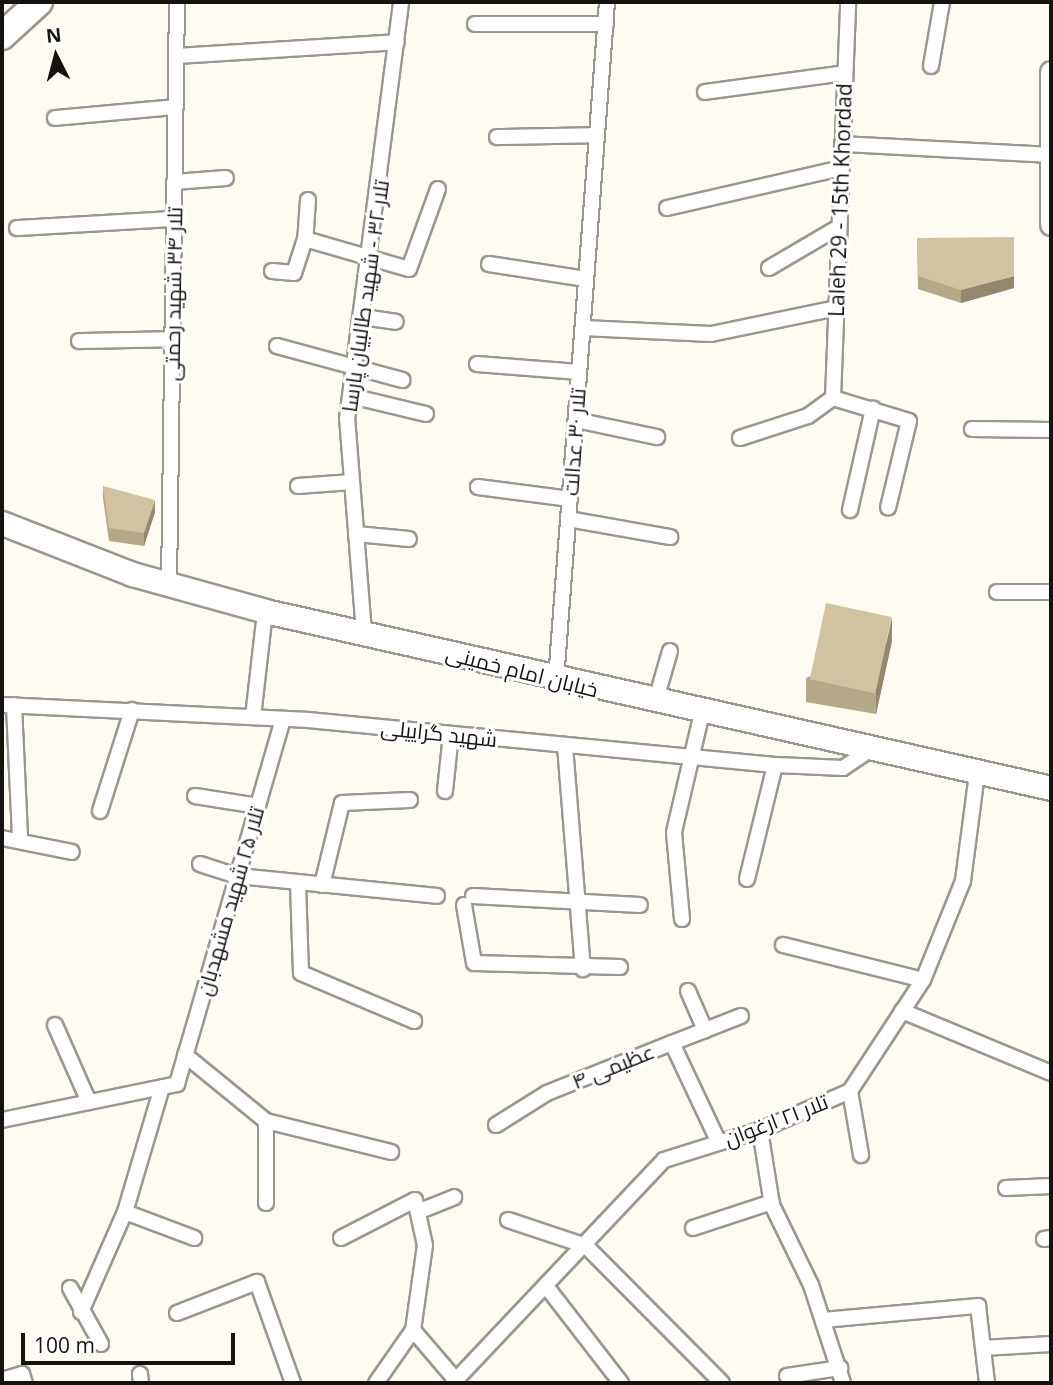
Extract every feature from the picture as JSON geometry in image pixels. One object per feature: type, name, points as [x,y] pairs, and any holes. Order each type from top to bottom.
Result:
[{"type":"highway","points":[[2,15],[16,2]]},
{"type":"highway","points":[[2,36],[39,2]]},
{"type":"main road","points":[[1051,72],[1051,224]]},
{"type":"main road","name":"خیابان امام خمینی","points":[[2,523],[169,586],[265,611],[655,703],[1051,788]]},
{"type":"street","name":"تلار ۳۴ شهید رحمتی","points":[[169,586],[177,2]]},
{"type":"street","name":"تلار ۳۲ - شهید طالبیان پارسا","points":[[364,633],[352,482],[351,396],[371,259],[401,2]]},
{"type":"street","name":"تلار ۳۰ عدالت","points":[[556,680],[607,2]]},
{"type":"street","name":"Laleh 29 - 15th Khordad","points":[[833,398],[848,2]]},
{"type":"street","points":[[931,66],[942,2]]},
{"type":"street","points":[[475,24],[606,24]]},
{"type":"street","points":[[176,56],[397,42]]},
{"type":"street","points":[[705,92],[845,73]]},
{"type":"street","points":[[55,118],[175,107]]},
{"type":"street","points":[[497,137],[597,135]]},
{"type":"street","points":[[842,144],[1051,155]]},
{"type":"street","points":[[667,208],[841,168]]},
{"type":"street","points":[[174,182],[226,178]]},
{"type":"street","points":[[305,239],[409,269],[438,189]]},
{"type":"street","points":[[272,271],[295,273],[305,239],[308,200]]},
{"type":"street","points":[[17,228],[174,219]]},
{"type":"street","points":[[769,268],[839,228]]},
{"type":"street","points":[[489,264],[586,279]]},
{"type":"street","points":[[583,328],[711,334],[836,308]]},
{"type":"street","points":[[362,317],[396,322]]},
{"type":"street","points":[[79,341],[172,339]]},
{"type":"street","points":[[277,346],[402,380]]},
{"type":"street","points":[[477,364],[579,372]]},
{"type":"street","points":[[351,396],[425,414]]},
{"type":"street","points":[[740,438],[808,416],[833,398],[909,421],[888,508]]},
{"type":"street","points":[[850,510],[873,409]]},
{"type":"street","points":[[576,420],[657,437]]},
{"type":"street","points":[[972,429],[1051,430]]},
{"type":"street","points":[[298,486],[352,482]]},
{"type":"street","points":[[478,487],[570,499]]},
{"type":"street","points":[[568,519],[670,537]]},
{"type":"street","points":[[356,534],[408,539]]},
{"type":"street","points":[[997,592],[1051,592]]},
{"type":"street","points":[[253,717],[265,611]]},
{"type":"street","points":[[655,703],[670,651]]},
{"type":"street","points":[[8,705],[20,839]]},
{"type":"street","name":"شهید گراییلی","points":[[8,705],[283,719],[775,765],[843,768],[870,750]]},
{"type":"street","points":[[100,811],[132,710]]},
{"type":"street","points":[[682,919],[674,832],[702,713]]},
{"type":"street","name":"تلار ۲۵ شهید مشهدبان","points":[[81,1312],[125,1212],[169,1085],[185,1055],[283,719]]},
{"type":"street","points":[[445,791],[451,734]]},
{"type":"street","points":[[565,746],[580,900],[583,969]]},
{"type":"street","points":[[747,879],[775,765]]},
{"type":"street","name":"تلار ۲۱ ارغوان","points":[[454,1380],[586,1245],[664,1160],[760,1130],[850,1091],[923,980],[963,881],[977,774]]},
{"type":"street","points":[[195,796],[258,806]]},
{"type":"street","points":[[322,885],[342,803],[410,800]]},
{"type":"street","points":[[2,838],[20,839],[72,852]]},
{"type":"street","points":[[200,864],[237,876],[437,896]]},
{"type":"street","points":[[298,883],[301,973],[414,1021]]},
{"type":"street","points":[[620,967],[583,969],[474,963],[469,900],[580,900],[640,905]]},
{"type":"street","points":[[783,945],[923,980]]},
{"type":"street","points":[[688,991],[705,1030]]},
{"type":"street","points":[[902,1011],[1051,1073]]},
{"type":"street","points":[[672,1043],[741,1016]]},
{"type":"street","points":[[55,1025],[89,1102]]},
{"type":"street","name":"عظیمی ۴","points":[[496,1125],[547,1093],[672,1043],[719,1143]]},
{"type":"street","points":[[185,1055],[266,1121],[391,1152]]},
{"type":"street","points":[[2,1120],[169,1085]]},
{"type":"street","points":[[850,1091],[861,1155]]},
{"type":"street","points":[[266,1121],[266,1203]]},
{"type":"street","points":[[760,1130],[772,1202],[823,1320],[841,1376],[788,1376]]},
{"type":"street","points":[[1006,1188],[1051,1186]]},
{"type":"street","points":[[341,1238],[416,1200],[454,1197]]},
{"type":"street","points":[[376,1383],[414,1330],[425,1245],[416,1200]]},
{"type":"street","points":[[693,1228],[772,1202]]},
{"type":"street","points":[[125,1212],[194,1238]]},
{"type":"street","points":[[508,1220],[586,1245],[722,1383]]},
{"type":"street","points":[[177,1313],[257,1282],[292,1383]]},
{"type":"street","points":[[546,1286],[621,1383]]},
{"type":"street","points":[[70,1288],[101,1344]]},
{"type":"street","points":[[823,1320],[978,1306],[986,1383]]},
{"type":"street","points":[[414,1330],[454,1380]]},
{"type":"street","points":[[983,1348],[1051,1344]]},
{"type":"street","points":[[2,1380],[22,1374],[25,1383]]},
{"type":"building","points":[[1014,237],[1014,276],[961,290],[918,276],[917,238]]},
{"type":"building","points":[[103,486],[155,500],[144,533],[109,528]]},
{"type":"building","points":[[826,603],[892,617],[875,693],[810,679]]}]
